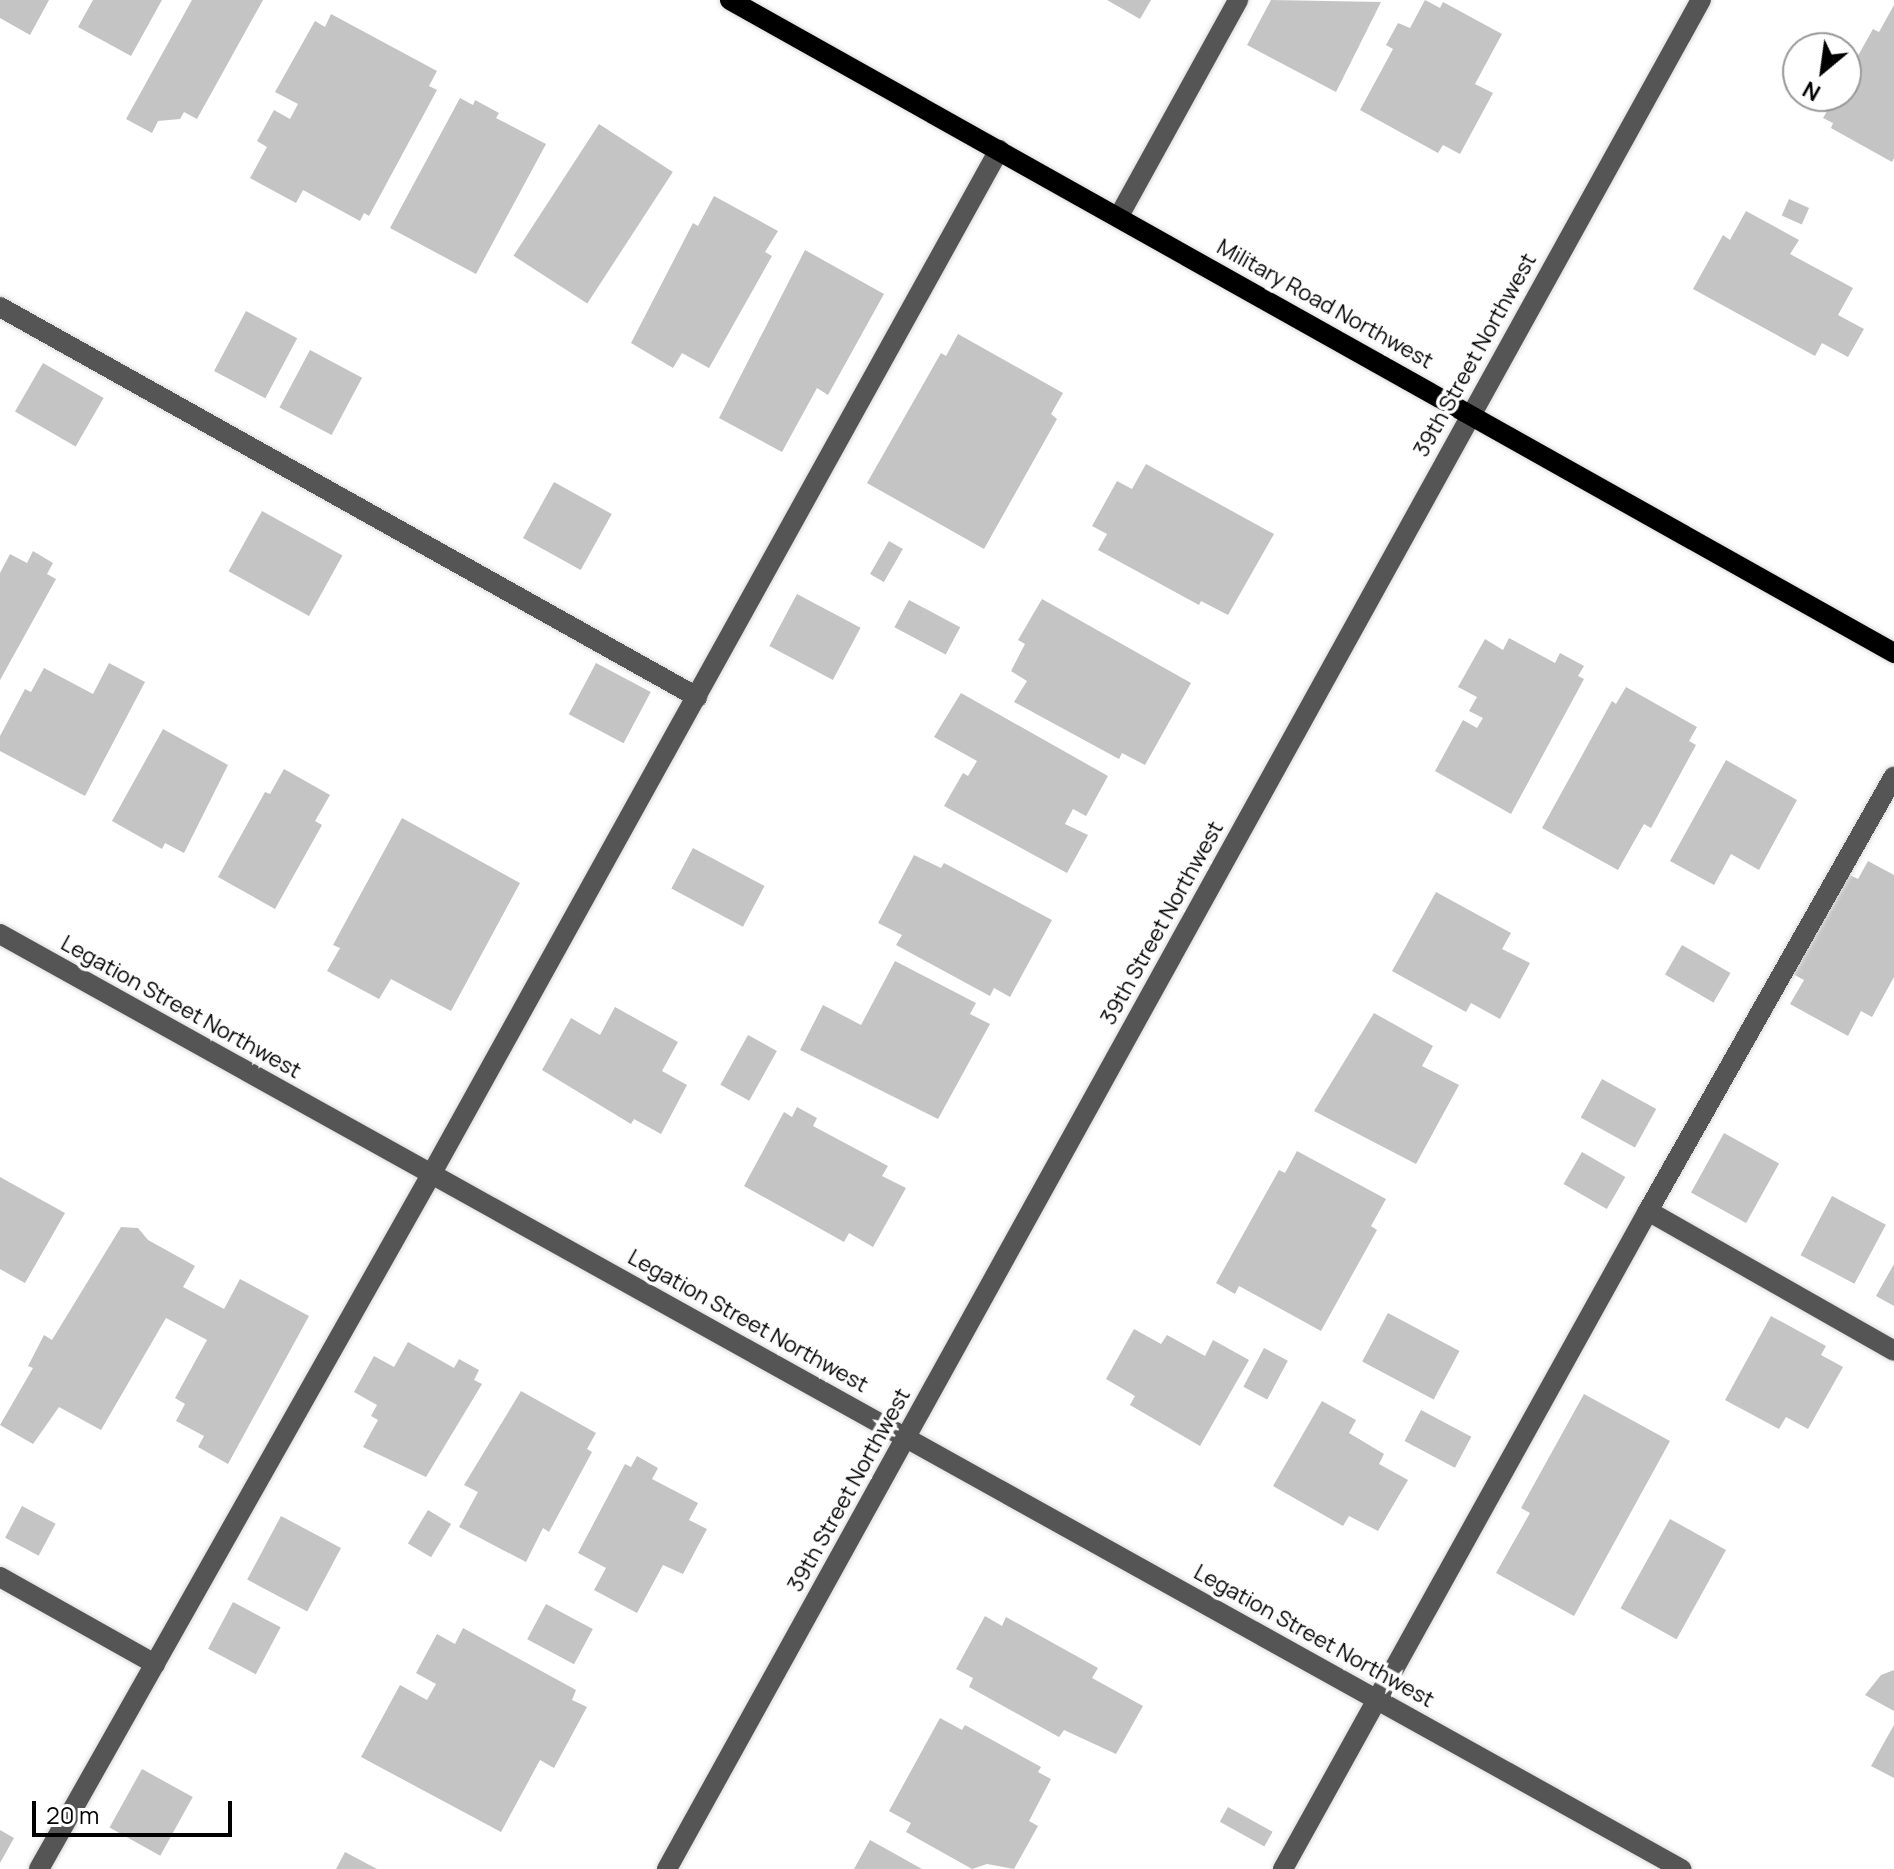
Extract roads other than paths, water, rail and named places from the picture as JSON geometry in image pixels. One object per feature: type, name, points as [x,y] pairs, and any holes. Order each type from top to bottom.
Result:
[{"type":"main road","name":"Military Road Northwest","points":[[730,0],[1470,412],[1894,653]]},
{"type":"street","points":[[1119,216],[1238,0]]},
{"type":"street","name":"39th Street Northwest","points":[[667,1869],[1470,412],[1701,0]]},
{"type":"street","points":[[39,1869],[432,1173],[999,150]]},
{"type":"street","points":[[0,307],[697,697]]},
{"type":"street","points":[[1283,1869],[1648,1211],[1894,777]]},
{"type":"street","name":"Legation Street Northwest","points":[[0,934],[1681,1869]]},
{"type":"street","points":[[1648,1211],[1894,1351]]},
{"type":"street","points":[[0,1577],[155,1664]]}]
